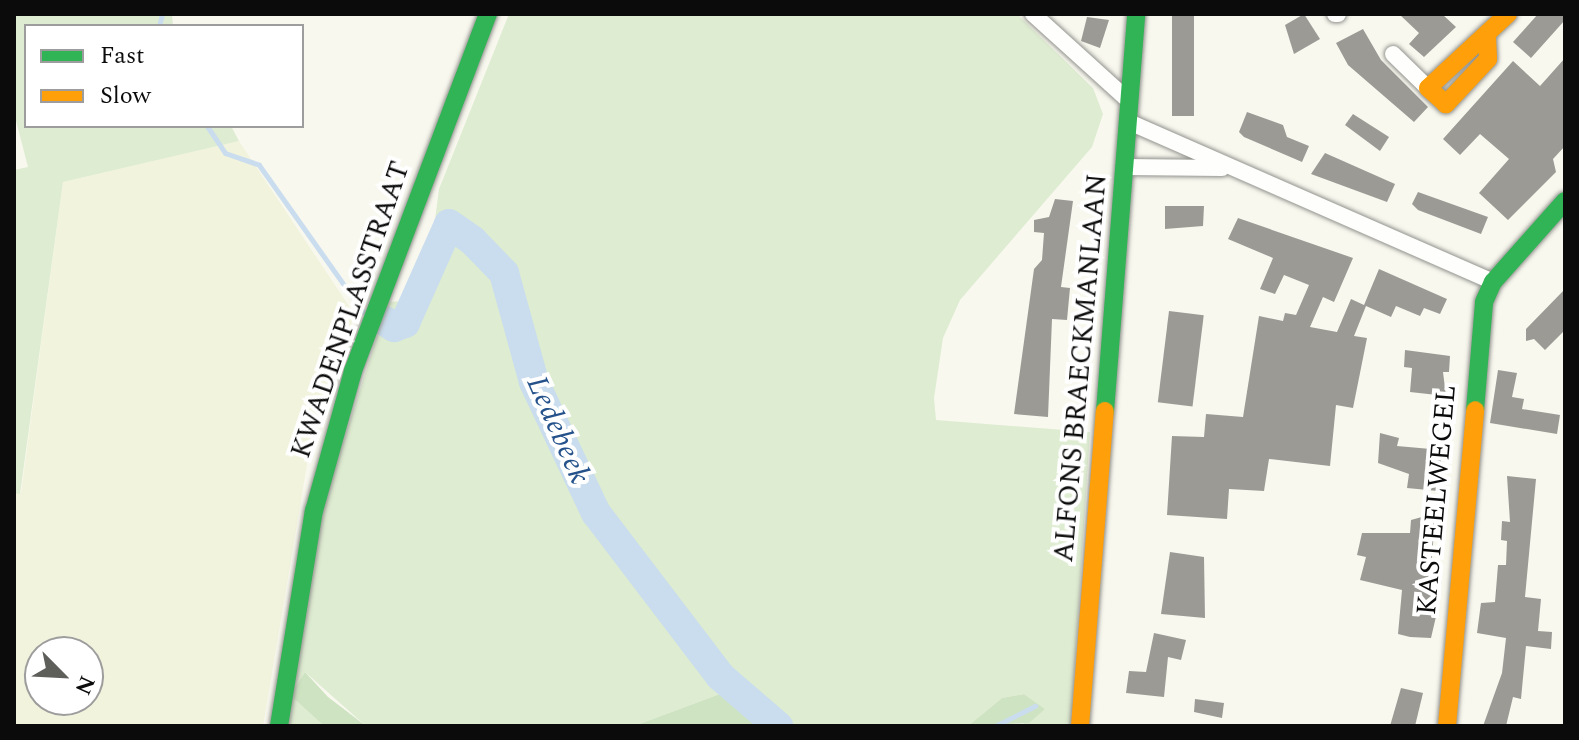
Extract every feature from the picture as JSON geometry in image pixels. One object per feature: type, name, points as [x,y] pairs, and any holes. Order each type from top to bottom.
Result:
[{"type":"street","name":"KWADENPLASSTRAAT","points":[[279,726],[314,511],[353,371],[488,14]]},
{"type":"street","points":[[1033,14],[1129,101]]},
{"type":"street","name":"ALFONS BRAECKMANLAAN","points":[[1080,726],[1136,14]]},
{"type":"street","points":[[1393,54],[1428,88],[1487,38],[1508,14]]},
{"type":"street","points":[[1129,122],[1493,282],[1565,201]]},
{"type":"street","points":[[1125,167],[1228,168]]},
{"type":"street","name":"KASTEELWEGEL","points":[[1447,726],[1473,404],[1484,302],[1493,282]]},
{"type":"green space","points":[[14,14],[172,14],[173,24],[24,24],[24,128],[232,128],[239,141],[63,182],[20,494],[14,493],[14,170],[28,167],[14,113]]},
{"type":"green space","points":[[509,14],[1017,14],[1093,88],[1103,114],[1092,147],[960,300],[943,338],[934,398],[936,420],[1090,432],[1071,726],[1020,726],[1045,709],[1024,694],[1002,698],[968,726],[788,726],[738,676],[728,691],[634,726],[366,726],[305,672],[290,695],[321,512],[388,302],[404,301],[432,243],[439,189]]},
{"type":"green space","points":[[239,141],[355,315],[313,429],[263,726],[14,726],[14,493],[21,493],[63,182]]},
{"type":"green space","points":[[305,672],[328,697],[366,726],[324,726],[290,695]]},
{"type":"green space","points":[[738,676],[788,726],[634,726],[728,691]]},
{"type":"green space","points":[[1024,694],[1045,709],[1029,723],[968,726],[1002,698]]},
{"type":"green space","points":[[290,695],[324,726],[286,726]]},
{"type":"building","points":[[1172,14],[1194,14],[1194,116],[1172,116]]},
{"type":"building","points":[[1304,14],[1320,39],[1294,54],[1285,25]]},
{"type":"building","points":[[1399,14],[1442,14],[1456,27],[1424,57],[1409,44],[1419,33]]},
{"type":"building","points":[[1538,14],[1565,14],[1565,20],[1531,58],[1513,42]]},
{"type":"building","points":[[1087,17],[1109,20],[1100,48],[1081,41]]},
{"type":"building","points":[[1363,29],[1381,60],[1428,107],[1414,122],[1348,65],[1336,43]]},
{"type":"building","points":[[1565,58],[1565,146],[1553,159],[1556,172],[1508,220],[1479,193],[1509,159],[1480,134],[1460,155],[1443,139],[1513,61],[1540,86]]},
{"type":"building","points":[[1247,112],[1283,125],[1287,137],[1309,146],[1302,162],[1244,137],[1239,132]]},
{"type":"building","points":[[1353,114],[1389,137],[1380,151],[1345,125]]},
{"type":"building","points":[[1325,153],[1395,184],[1387,202],[1311,174]]},
{"type":"building","points":[[1418,192],[1488,217],[1481,234],[1418,210],[1412,204]]},
{"type":"building","points":[[1055,199],[1073,201],[1061,287],[1070,288],[1067,320],[1052,319],[1048,417],[1014,414],[1034,269],[1042,260],[1044,233],[1034,232],[1034,220],[1049,217]]},
{"type":"building","points":[[1165,206],[1204,206],[1203,226],[1165,229]]},
{"type":"building","points":[[1238,218],[1353,258],[1334,302],[1323,297],[1310,327],[1337,332],[1351,299],[1364,305],[1379,269],[1447,299],[1440,314],[1424,308],[1420,316],[1396,306],[1391,317],[1366,306],[1354,336],[1367,338],[1353,408],[1336,405],[1330,466],[1269,459],[1264,491],[1229,489],[1227,519],[1167,515],[1172,436],[1204,437],[1206,414],[1243,417],[1259,316],[1283,321],[1285,313],[1296,315],[1309,285],[1284,275],[1275,294],[1260,289],[1273,258],[1228,239]]},
{"type":"building","points":[[1565,289],[1565,330],[1545,350],[1534,339],[1526,341],[1526,329]]},
{"type":"building","points":[[1169,311],[1204,315],[1193,407],[1158,402]]},
{"type":"building","points":[[1405,350],[1450,356],[1449,372],[1443,372],[1446,396],[1410,392],[1412,368],[1404,367]]},
{"type":"building","points":[[1498,370],[1517,373],[1512,397],[1524,399],[1522,409],[1560,415],[1557,434],[1490,423]]},
{"type":"building","points":[[1380,433],[1399,438],[1397,446],[1442,450],[1438,491],[1407,488],[1409,474],[1378,463]]},
{"type":"building","points":[[1507,476],[1536,479],[1525,597],[1541,599],[1538,631],[1552,632],[1551,649],[1526,646],[1521,699],[1513,697],[1506,726],[1483,726],[1502,673],[1506,638],[1477,633],[1481,603],[1495,602],[1498,565],[1506,565],[1507,541],[1501,540],[1502,521],[1510,522]]},
{"type":"building","points":[[1436,513],[1430,575],[1442,578],[1431,638],[1398,634],[1402,590],[1360,580],[1366,557],[1357,555],[1362,533],[1410,533],[1411,520]]},
{"type":"building","points":[[1170,552],[1204,557],[1205,618],[1161,614]]},
{"type":"building","points":[[1154,633],[1186,640],[1181,660],[1168,657],[1164,697],[1126,693],[1129,671],[1146,672]]},
{"type":"building","points":[[1401,688],[1423,693],[1415,726],[1390,726]]},
{"type":"building","points":[[1195,699],[1224,703],[1222,718],[1194,712]]},
{"type":"waterway","name":"Ledebeek","points":[[160,24],[162,14]]},
{"type":"waterway","name":"Ledebeek","points":[[208,128],[225,153],[259,165],[363,312]]},
{"type":"waterway","name":"Ledebeek","points":[[385,321],[394,327],[405,323],[449,224],[473,241],[504,273],[534,382],[596,513],[720,676],[778,726]]},
{"type":"waterway","points":[[995,726],[1035,706]]},
{"type":"traffic: fast","points":[[279,726],[314,511],[353,371],[488,14]]},
{"type":"traffic: fast","points":[[1105,411],[1136,14]]},
{"type":"traffic: fast","points":[[1475,410],[1484,302],[1493,282],[1565,201]]},
{"type":"traffic: slow","points":[[1487,38],[1488,59],[1446,104],[1428,88],[1508,14]]},
{"type":"traffic: slow","points":[[1447,726],[1475,410]]},
{"type":"traffic: slow","points":[[1080,726],[1105,411]]}]
